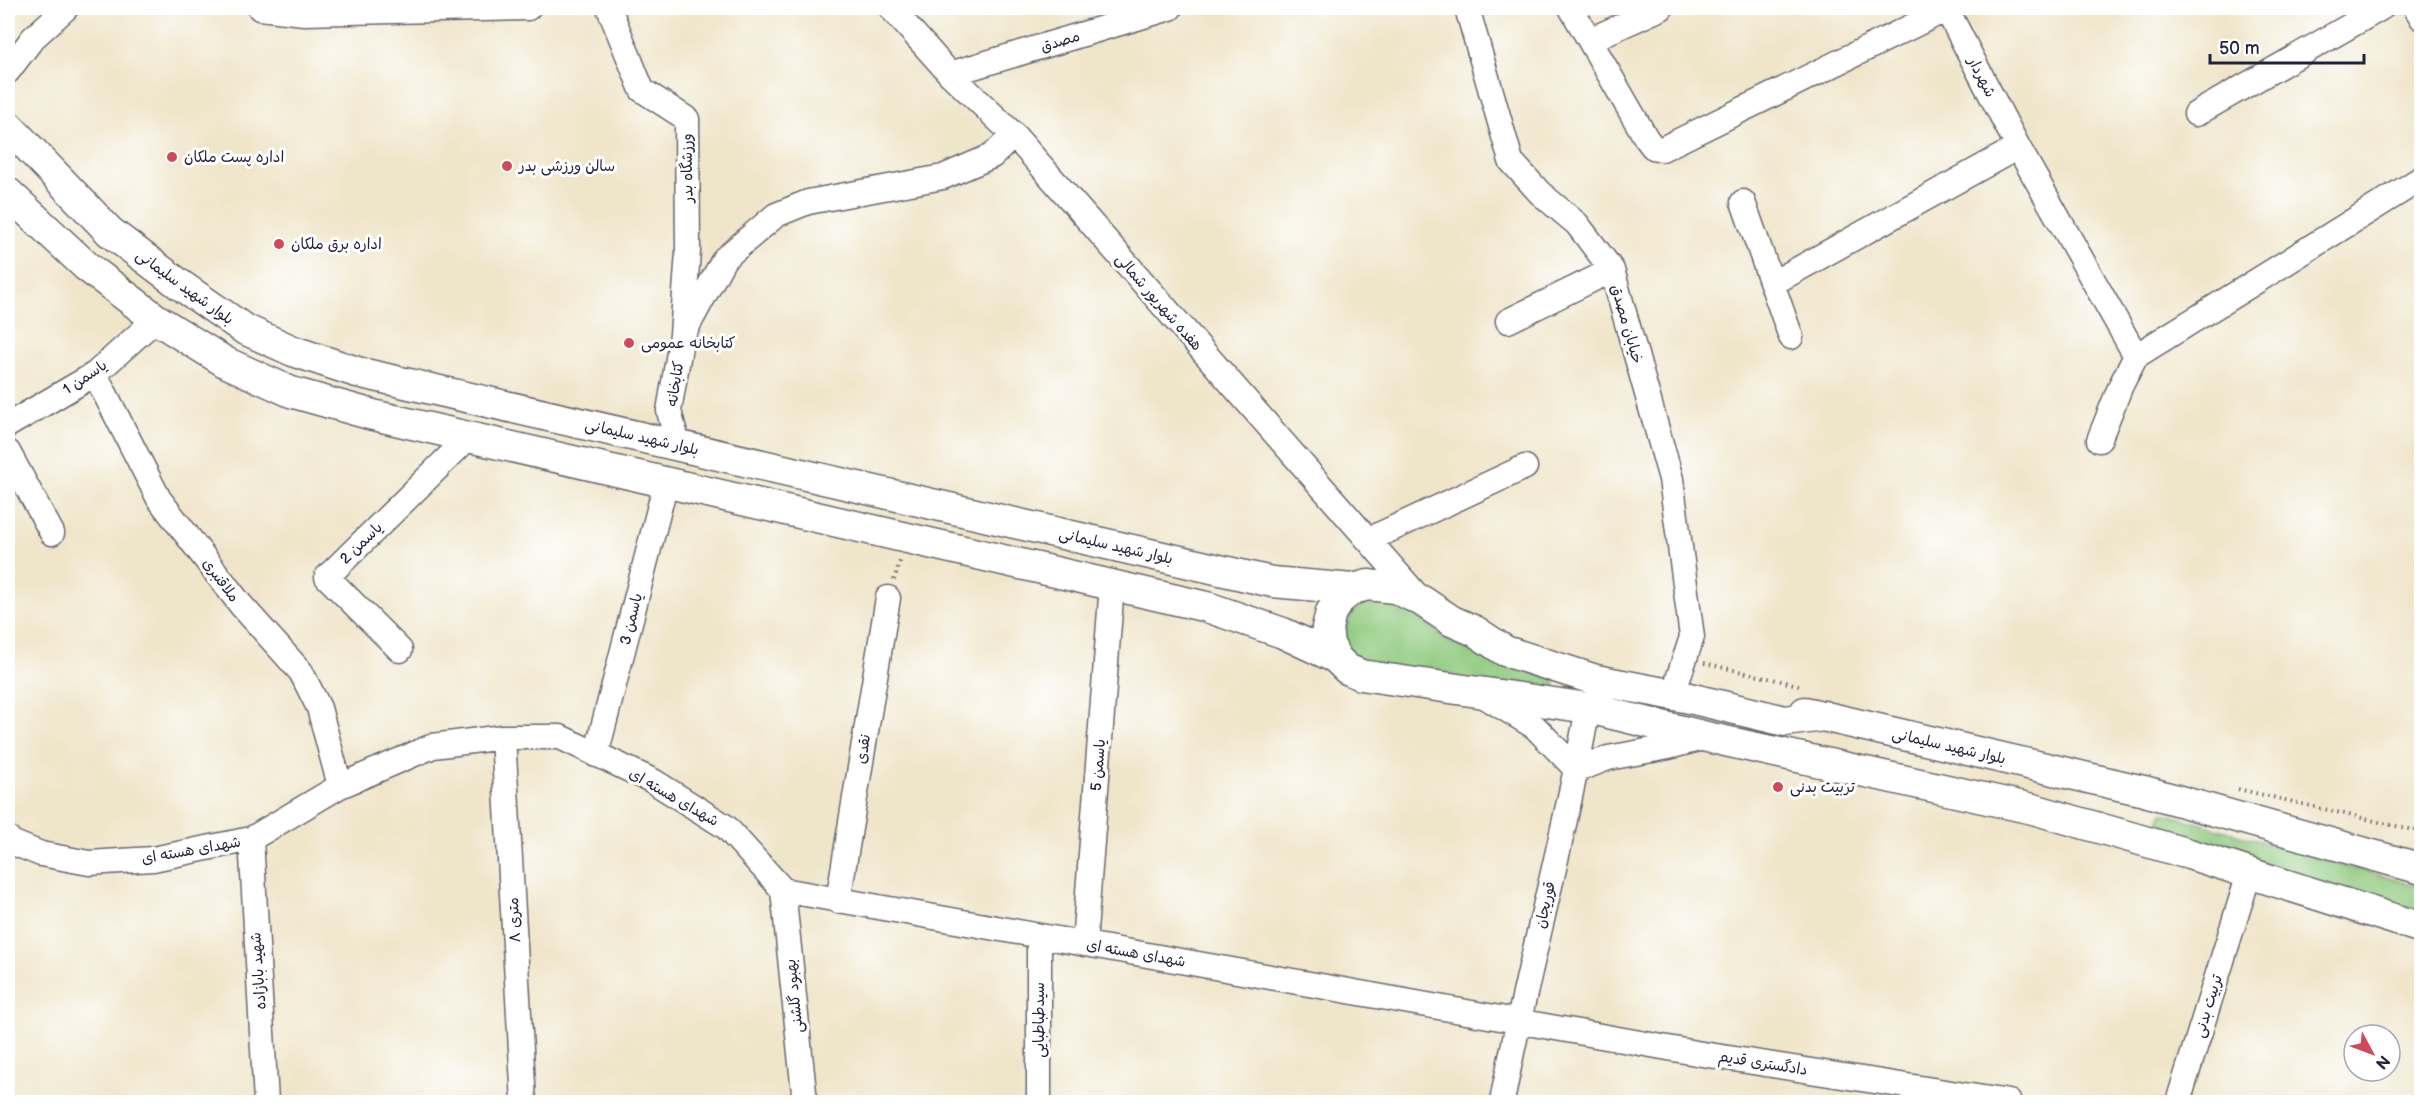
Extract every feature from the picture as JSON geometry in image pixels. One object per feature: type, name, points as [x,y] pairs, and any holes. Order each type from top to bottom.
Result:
[{"type":"main road","name":"بلوار شهید سلیمانی","points":[[8,126],[110,232],[178,284],[244,329],[293,351],[357,372],[1272,582],[1353,589],[1368,585],[1395,588],[1422,601],[1452,621],[1475,630],[1678,679],[1720,692],[2144,791],[2421,869]]},
{"type":"main road","points":[[8,193],[86,266],[156,319],[225,362],[291,392],[373,415],[1208,607],[1283,633],[1336,658]]},
{"type":"main road","points":[[69,249],[96,217]]},
{"type":"main road","points":[[1353,589],[1335,606],[1327,628],[1329,644],[1336,658],[1347,669],[1361,675],[1479,693],[1685,698],[1785,721],[1824,716]]},
{"type":"main road","points":[[1475,630],[1505,651],[1592,694],[1707,737],[2033,809],[2421,928]]},
{"type":"street","points":[[8,71],[33,38],[66,8]]},
{"type":"street","points":[[260,8],[304,13],[528,8]]},
{"type":"street","name":"ورزشگاه بدر","points":[[609,8],[642,90],[687,119],[688,251]]},
{"type":"street","name":"هفده شهریور شمالی","points":[[891,8],[950,74],[1014,135],[1422,601]]},
{"type":"street","name":"مصدق","points":[[950,74],[1170,8]]},
{"type":"street","name":"خیابان مصدق","points":[[1467,8],[1511,161],[1540,193],[1577,224],[1612,270],[1671,479],[1692,637],[1678,679]]},
{"type":"street","points":[[1571,8],[1646,138],[1653,147],[1662,149],[1946,8]]},
{"type":"street","points":[[1590,40],[1661,8]]},
{"type":"street","name":"شهردار","points":[[1946,8],[2018,147],[2136,356]]},
{"type":"street","points":[[2196,114],[2381,8]]},
{"type":"street","points":[[2416,8],[2421,18]]},
{"type":"street","points":[[682,335],[724,258],[776,215],[808,202],[943,177],[992,156],[1014,135]]},
{"type":"street","points":[[1773,283],[2018,147]]},
{"type":"street","points":[[2099,440],[2121,385],[2136,356],[2421,178]]},
{"type":"street","points":[[1743,202],[1791,337]]},
{"type":"street","name":"کتابخانه","points":[[678,445],[669,411],[682,335],[688,251]]},
{"type":"street","points":[[1508,321],[1612,270]]},
{"type":"street","name":"یاسمن 1","points":[[8,425],[95,374],[156,319]]},
{"type":"street","name":"ملاقنبری","points":[[95,374],[159,499],[241,605],[301,672],[319,708],[340,786]]},
{"type":"street","name":"یاسمن 2","points":[[400,650],[327,577],[469,437]]},
{"type":"street","points":[[8,452],[52,533]]},
{"type":"street","points":[[1368,540],[1524,467]]},
{"type":"street","name":"یاسمن 3","points":[[596,755],[666,482]]},
{"type":"street","name":"یاسمن 5","points":[[1084,944],[1112,585]]},
{"type":"street","name":"نقدی","points":[[838,901],[888,598]]},
{"type":"street","points":[[1479,693],[1535,727],[1577,770],[1608,758],[1669,747],[1707,737]]},
{"type":"street","name":"قوریجان","points":[[1502,1102],[1517,1021],[1577,770],[1592,694]]},
{"type":"street","name":"شهدای هسته ای","points":[[8,838],[11,842],[41,854],[89,862],[153,859],[250,839],[340,786],[433,746],[503,737],[560,737],[653,781],[726,827],[783,890],[1517,1021]]},
{"type":"street","name":"۸ متری","points":[[503,737],[524,1102]]},
{"type":"street","name":"شهید بابازاده","points":[[250,839],[266,1102]]},
{"type":"street","name":"تربیت بدنی","points":[[2178,1102],[2249,874]]},
{"type":"street","name":"بهبود گلشنی","points":[[783,890],[805,1102]]},
{"type":"street","name":"سیدطباطبایی","points":[[1039,937],[1039,1102]]},
{"type":"street","name":"دادگستری قدیم","points":[[1517,1021],[1696,1053],[2009,1102]]},
{"type":"path","points":[[888,598],[908,538]]},
{"type":"green space","points":[[1377,596],[1404,605],[1450,642],[1555,679],[1555,697],[1365,668],[1346,646],[1346,628],[1351,615]]},
{"type":"green space","points":[[2163,813],[2421,887],[2421,912],[2153,834]]},
{"type":"place","name":"اداره پست ملکان","points":[[172,157]]},
{"type":"place","name":"سالن ورزشی بدر","points":[[507,166]]},
{"type":"place","name":"اداره برق ملکان","points":[[279,244]]},
{"type":"place","name":"کتابخانه عمومی","points":[[629,343]]},
{"type":"place","name":"تربیت بدنی","points":[[1778,787]]}]
